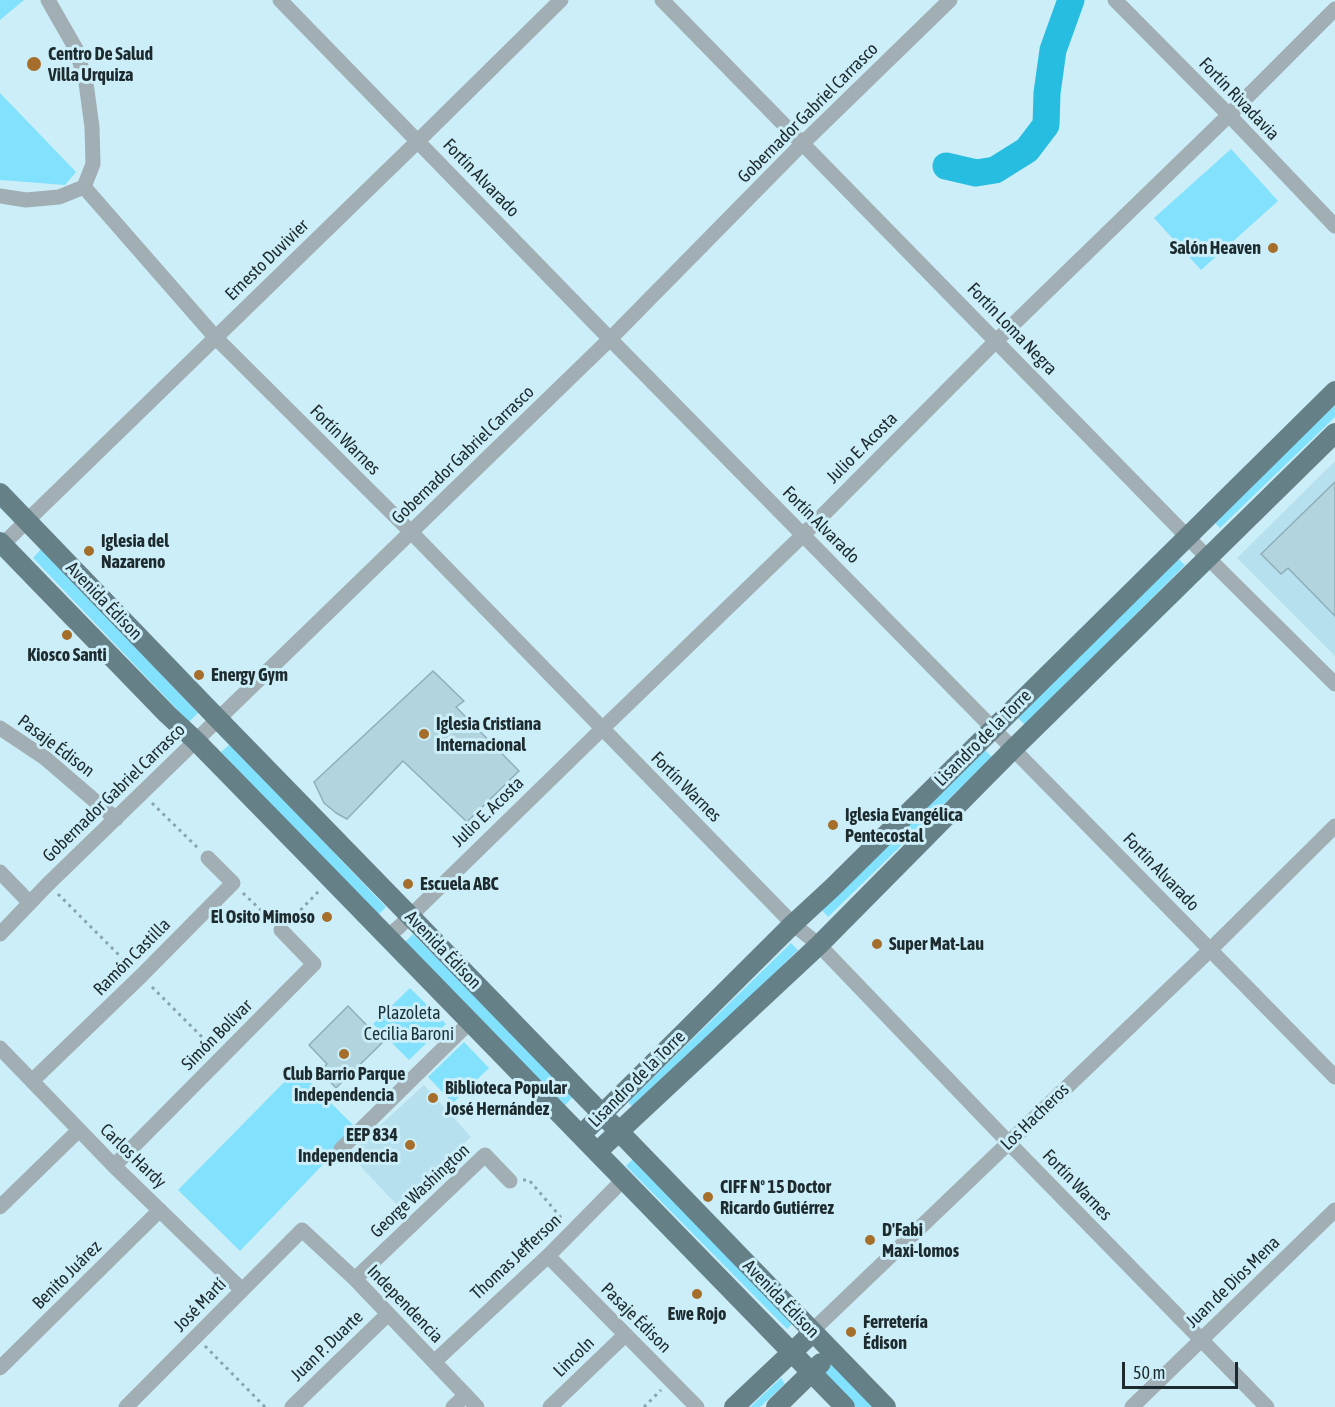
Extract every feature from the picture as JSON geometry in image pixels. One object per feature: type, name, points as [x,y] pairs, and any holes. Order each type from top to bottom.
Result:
[{"type":"main road","name":"Lisandro de la Torre","points":[[581,1135],[1335,391]]},
{"type":"main road","name":"Lisandro de la Torre","points":[[597,1152],[819,945],[1013,749],[1335,433]]},
{"type":"main road","name":"Avenida Édison","points":[[0,493],[886,1407]]},
{"type":"main road","name":"Avenida Édison","points":[[1,545],[331,879],[844,1407]]},
{"type":"main road","name":"Los Hacheros","points":[[734,1407],[813,1331]]},
{"type":"main road","points":[[776,1407],[832,1352]]},
{"type":"street","points":[[0,196],[26,200],[59,197],[84,187],[93,164],[92,127],[86,83],[76,49],[48,0]]},
{"type":"street","name":"Fortín Alvarado","points":[[280,0],[1335,1077]]},
{"type":"street","name":"Ernesto Duvivier","points":[[1,545],[561,0]]},
{"type":"street","name":"Fortín Loma Negra","points":[[662,0],[1207,557],[1335,684]]},
{"type":"street","name":"Gobernador Gabriel Carrasco","points":[[0,934],[610,339],[803,143],[950,0]]},
{"type":"street","name":"Fortín Rivadavia","points":[[1115,0],[1335,226]]},
{"type":"street","name":"Julio E. Acosta","points":[[387,937],[803,535],[996,341],[1335,9]]},
{"type":"street","name":"Fortín Warnes","points":[[84,187],[216,338],[412,533],[794,924],[819,945],[1267,1407]]},
{"type":"street","name":"Pasaje Édison","points":[[0,728],[45,758],[116,819]]},
{"type":"street","name":"Los Hacheros","points":[[813,1331],[1210,950],[1335,826]]},
{"type":"street","points":[[208,858],[233,883]]},
{"type":"street","points":[[0,872],[30,903]]},
{"type":"street","name":"Ramón Castilla","points":[[32,1081],[233,883]]},
{"type":"street","name":"Simón Bolívar","points":[[114,1166],[314,964],[281,930]]},
{"type":"street","points":[[341,1149],[470,1022]]},
{"type":"street","name":"Carlos Hardy","points":[[0,1048],[114,1166],[242,1290]]},
{"type":"street","points":[[0,1207],[79,1130]]},
{"type":"street","name":"George Washington","points":[[355,1279],[485,1155],[510,1181]]},
{"type":"street","name":"Thomas Jefferson","points":[[434,1362],[548,1256],[624,1179]]},
{"type":"street","name":"Benito Juárez","points":[[0,1368],[160,1210]]},
{"type":"street","name":"Juan de Dios Mena","points":[[1132,1407],[1335,1210]]},
{"type":"street","name":"Independencia","points":[[302,1230],[355,1279],[477,1407]]},
{"type":"street","name":"José Martí","points":[[126,1407],[302,1230]]},
{"type":"street","name":"Pasaje Édison","points":[[548,1256],[697,1407]]},
{"type":"street","name":"Juan P. Duarte","points":[[292,1407],[388,1314]]},
{"type":"street","name":"Lincoln","points":[[550,1407],[625,1335]]},
{"type":"street","points":[[453,1407],[466,1395]]},
{"type":"path","points":[[142,793],[208,858]]},
{"type":"path","points":[[233,883],[281,930],[331,879]]},
{"type":"path","points":[[510,1181],[529,1180],[573,1231]]},
{"type":"path","points":[[196,1337],[265,1407]]},
{"type":"path","points":[[644,1407],[671,1380]]},
{"type":"shaded area","points":[[1335,461],[1335,656],[1237,558]]},
{"type":"shaded area","name":"EEP 834 Independencia","points":[[424,1085],[471,1137],[397,1205],[349,1154]]},
{"type":"green space","points":[[0,0],[24,0],[0,20]]},
{"type":"green space","points":[[0,93],[76,172],[65,185],[0,180]]},
{"type":"green space","points":[[1231,149],[1278,201],[1201,270],[1154,218]]},
{"type":"green space","points":[[1335,405],[1335,417],[1220,528],[1213,521]]},
{"type":"green space","points":[[41,549],[198,713],[189,722],[33,558]]},
{"type":"green space","points":[[1176,557],[1185,565],[1025,725],[1017,717]]},
{"type":"green space","points":[[230,744],[386,907],[377,916],[221,752]]},
{"type":"green space","points":[[985,750],[992,757],[828,917],[821,909]]},
{"type":"green space","points":[[413,934],[574,1096],[565,1105],[404,943]]},
{"type":"green space","points":[[791,943],[798,950],[635,1109],[628,1102]]},
{"type":"green space","name":"Plazoleta Cecilia Baroni","points":[[410,988],[446,1024],[409,1060],[373,1024]]},
{"type":"green space","name":"Plazoleta Cecilia Baroni","points":[[464,1042],[489,1068],[453,1103],[428,1077]]},
{"type":"green space","points":[[297,1069],[357,1129],[240,1251],[178,1190]]},
{"type":"green space","points":[[635,1157],[794,1322],[787,1329],[626,1166]]},
{"type":"green space","points":[[826,1354],[877,1407],[856,1407],[814,1365]]},
{"type":"green space","points":[[781,1378],[785,1384],[760,1407],[750,1407]]},
{"type":"building","points":[[1335,482],[1335,616],[1288,568],[1281,574],[1261,554]]},
{"type":"building","name":"Iglesia Cristiana Internacional","points":[[433,671],[464,701],[456,707],[519,771],[467,822],[403,761],[347,819],[336,813],[324,803],[314,782]]},
{"type":"building","name":"Club Barrio Parque Independencia","points":[[348,1006],[383,1042],[336,1088],[320,1071],[327,1064],[309,1045]]},
{"type":"waterway","points":[[946,166],[976,173],[995,170],[1027,150],[1046,125],[1047,93],[1053,50],[1071,0]]},
{"type":"place","name":"Centro De Salud Villa Urquiza","points":[[34,64]]},
{"type":"place","name":"Salón Heaven","points":[[1273,248]]},
{"type":"place","name":"Iglesia del Nazareno","points":[[89,551]]},
{"type":"place","name":"Kiosco Santi","points":[[67,635]]},
{"type":"place","name":"Energy Gym","points":[[199,675]]},
{"type":"place","name":"Iglesia Cristiana Internacional","points":[[424,734]]},
{"type":"place","name":"Iglesia Evangélica Pentecostal","points":[[833,825]]},
{"type":"place","name":"Escuela ABC","points":[[408,884]]},
{"type":"place","name":"El Osito Mimoso","points":[[327,917]]},
{"type":"place","name":"Super Mat-Lau","points":[[877,944]]},
{"type":"place","name":"Club Barrio Parque Independencia","points":[[344,1054]]},
{"type":"place","name":"Biblioteca Popular José Hernández","points":[[433,1098]]},
{"type":"place","name":"EEP 834 Independencia","points":[[410,1145]]},
{"type":"place","name":"CIFF Nº 15 Doctor Ricardo Gutiérrez","points":[[708,1197]]},
{"type":"place","name":"D'Fabi Maxi-lomos","points":[[870,1240]]},
{"type":"place","name":"Ewe Rojo","points":[[697,1294]]},
{"type":"place","name":"Ferretería Édison","points":[[851,1332]]}]
